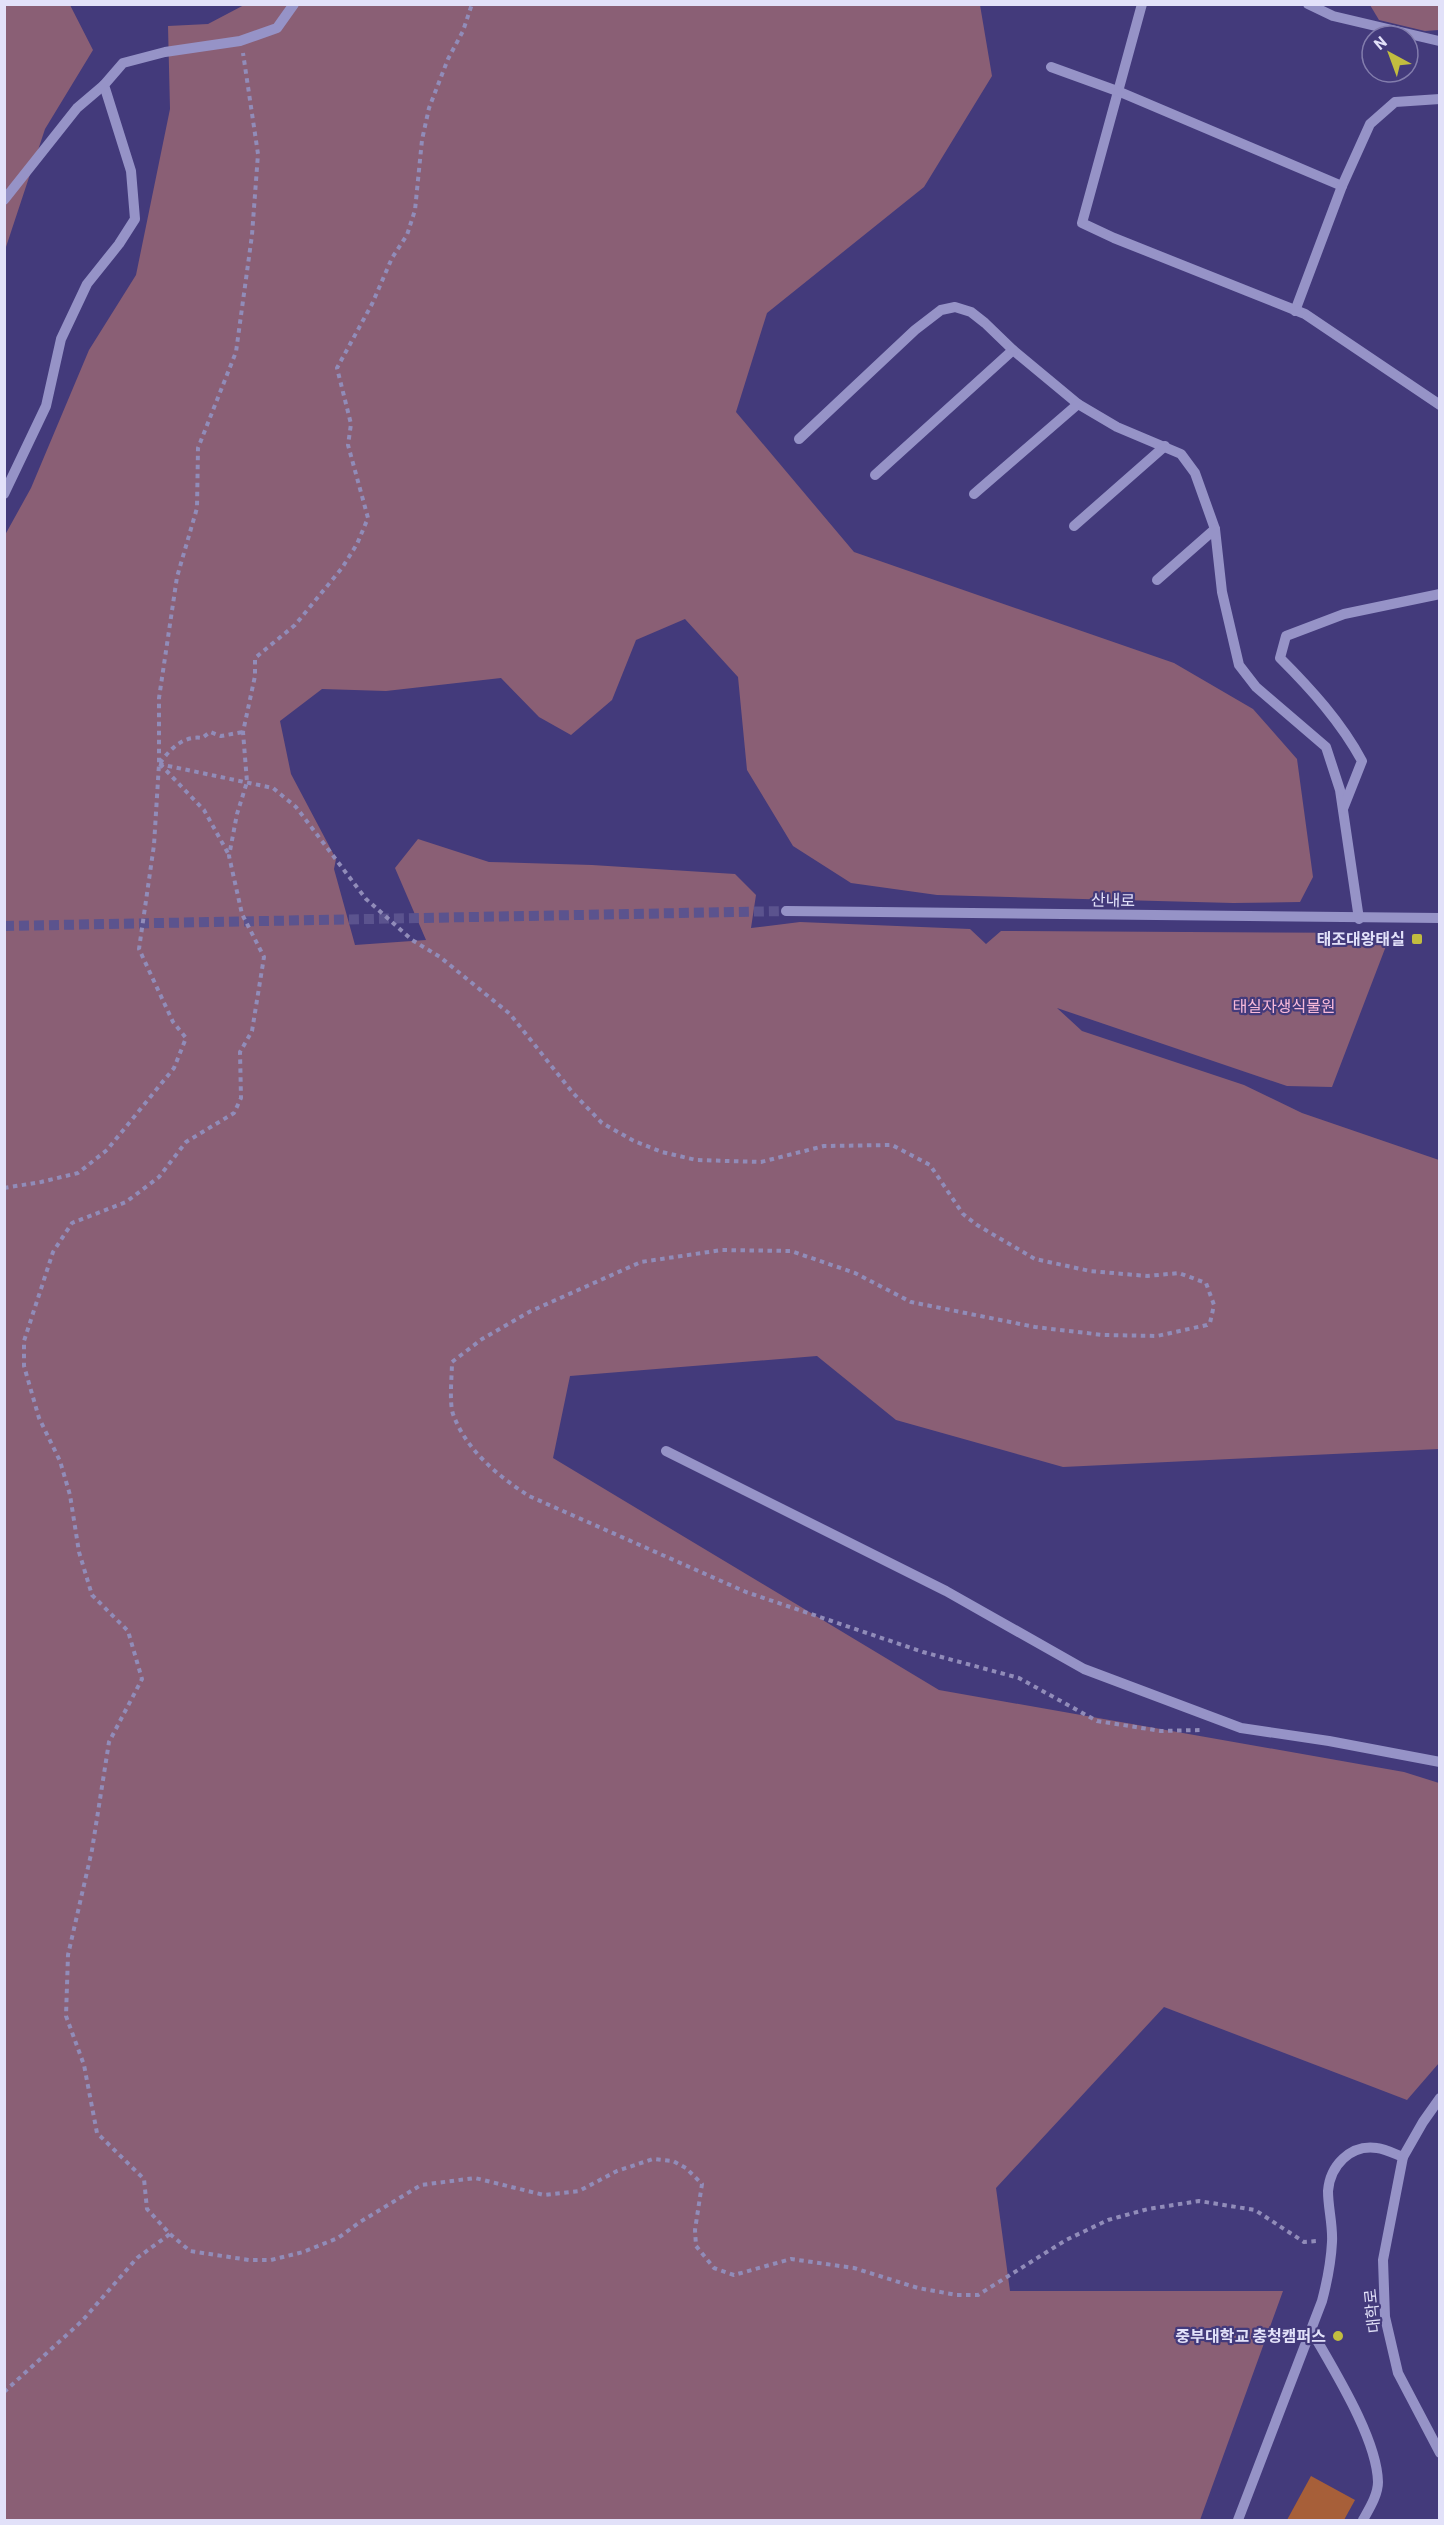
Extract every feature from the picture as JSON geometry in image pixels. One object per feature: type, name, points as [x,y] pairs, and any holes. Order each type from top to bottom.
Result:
[{"type":"street","points":[[4,200],[77,108],[104,85],[123,63],[165,52],[240,41],[277,28],[294,4]]},
{"type":"street","points":[[1142,4],[1120,92],[1082,223],[1305,314],[1440,405]]},
{"type":"street","points":[[1308,4],[1333,16],[1439,41]]},
{"type":"street","points":[[1051,67],[1120,92],[1342,186]]},
{"type":"street","points":[[4,494],[46,406],[61,339],[87,284],[119,244],[135,219],[131,171],[104,85]]},
{"type":"street","points":[[1295,311],[1342,186],[1370,124],[1395,102],[1440,99]]},
{"type":"street","points":[[799,439],[915,330],[941,310],[955,307],[970,312],[1078,404],[1117,427],[1181,454],[1195,473],[1215,529],[1222,592],[1239,665],[1256,687],[1326,747],[1340,790],[1359,919]]},
{"type":"street","points":[[875,475],[1013,350]]},
{"type":"street","points":[[974,494],[1078,404]]},
{"type":"street","points":[[1074,526],[1165,446]]},
{"type":"street","points":[[1157,580],[1215,529]]},
{"type":"street","points":[[1343,809],[1362,761],[1350,737],[1306,684],[1280,658],[1286,636],[1344,614],[1440,594]]},
{"type":"street","name":"산내로","points":[[786,911],[1359,919],[1440,918]]},
{"type":"street","points":[[666,1451],[946,1591],[1084,1669],[1241,1728],[1329,1741],[1440,1762]]},
{"type":"street","name":"대학로","points":[[1440,2098],[1403,2157],[1383,2260],[1384,2317],[1398,2373],[1440,2453]]},
{"type":"street","points":[[1238,2520],[1311,2330],[1328,2276],[1332,2241],[1328,2192],[1332,2171],[1342,2159],[1362,2148],[1377,2148],[1403,2157]]},
{"type":"street","points":[[1311,2330],[1345,2390],[1370,2443],[1378,2482],[1374,2500],[1363,2520]]},
{"type":"path","points":[[229,856],[237,814],[247,782],[243,732],[255,676],[255,658],[295,625],[342,568],[357,544],[368,518],[348,445],[351,424],[337,368],[367,313],[392,258],[407,235],[415,210],[422,140],[429,108],[472,4]]},
{"type":"path","points":[[4,1188],[78,1173],[107,1150],[174,1068],[186,1038],[174,1022],[140,949],[154,845],[159,764],[159,698],[177,577],[197,508],[198,448],[236,352],[252,235],[258,154],[240,41]]},
{"type":"path","points":[[159,764],[170,749],[193,736],[202,738],[210,732],[221,736],[243,732]]},
{"type":"path","points":[[159,764],[273,788],[296,807],[366,899],[412,940],[455,969],[510,1014],[573,1093],[602,1124],[634,1141],[662,1152],[696,1160],[761,1162],[824,1146],[892,1145],[930,1165],[963,1214],[977,1225],[1035,1259],[1090,1271],[1147,1275],[1179,1273],[1206,1282],[1214,1305],[1210,1323],[1207,1325],[1158,1335],[1103,1335],[1035,1327],[911,1302],[855,1273],[791,1251],[722,1250],[640,1262],[531,1311],[482,1339],[452,1362],[452,1372],[453,1412],[472,1447],[501,1478],[530,1496],[746,1592],[923,1652],[1019,1678],[1097,1721],[1161,1731],[1207,1729]]},
{"type":"path","points":[[159,764],[204,810],[229,856],[242,914],[264,957],[252,1031],[240,1052],[241,1098],[234,1113],[186,1142],[159,1177],[126,1202],[72,1223],[53,1252],[24,1341],[24,1366],[39,1418],[60,1461],[70,1495],[79,1552],[92,1595],[128,1631],[142,1679],[109,1742],[92,1850],[68,1954],[66,2016],[84,2065],[97,2133],[144,2179],[147,2209],[170,2235],[190,2251],[249,2260],[271,2260],[303,2252],[338,2238],[421,2185],[475,2178],[544,2195],[579,2191],[617,2171],[653,2159],[673,2161],[686,2168],[702,2184],[695,2230],[696,2246],[714,2268],[734,2275],[791,2259],[854,2268],[918,2288],[957,2295],[978,2295],[1046,2252],[1108,2220],[1148,2209],[1199,2201],[1256,2210],[1304,2242],[1332,2241]]},
{"type":"path","points":[[4,2392],[40,2362],[82,2321],[137,2258],[170,2235]]},
{"type":"green space","name":"태실자생식물원","points":[[246,4],[980,5],[992,76],[924,187],[767,313],[736,412],[854,552],[1174,663],[1253,709],[1297,759],[1313,877],[1300,902],[1233,903],[937,895],[851,883],[793,846],[747,770],[738,677],[685,619],[636,640],[612,700],[571,735],[539,717],[501,678],[386,691],[322,689],[280,721],[291,774],[336,859],[334,869],[355,945],[426,940],[395,868],[418,839],[489,862],[592,865],[735,874],[756,895],[751,928],[800,922],[970,929],[986,944],[1001,931],[1391,933],[1332,1087],[1287,1086],[1057,1008],[1082,1031],[1244,1085],[1302,1113],[1439,1160],[1439,1449],[1063,1467],[896,1420],[817,1356],[570,1376],[553,1458],[939,1690],[1404,1772],[1439,1783],[1439,2063],[1407,2100],[1164,2007],[996,2188],[1010,2291],[1283,2291],[1200,2520],[5,2520],[5,535],[31,488],[89,350],[136,275],[170,109],[168,26],[208,24]]},
{"type":"green space","points":[[5,5],[70,5],[93,50],[45,129],[5,250]]},
{"type":"green space","points":[[1370,5],[1439,5],[1439,30],[1425,31],[1420,30],[1420,24],[1396,24],[1379,20]]},
{"type":"building","points":[[1311,2476],[1355,2500],[1344,2520],[1287,2520]]},
{"type":"tunnel","points":[[4,926],[786,911]]},
{"type":"place","name":"태조대왕태실","points":[[1417,939]]},
{"type":"place","name":"중부대학교 충청캠퍼스","points":[[1338,2336]]}]
